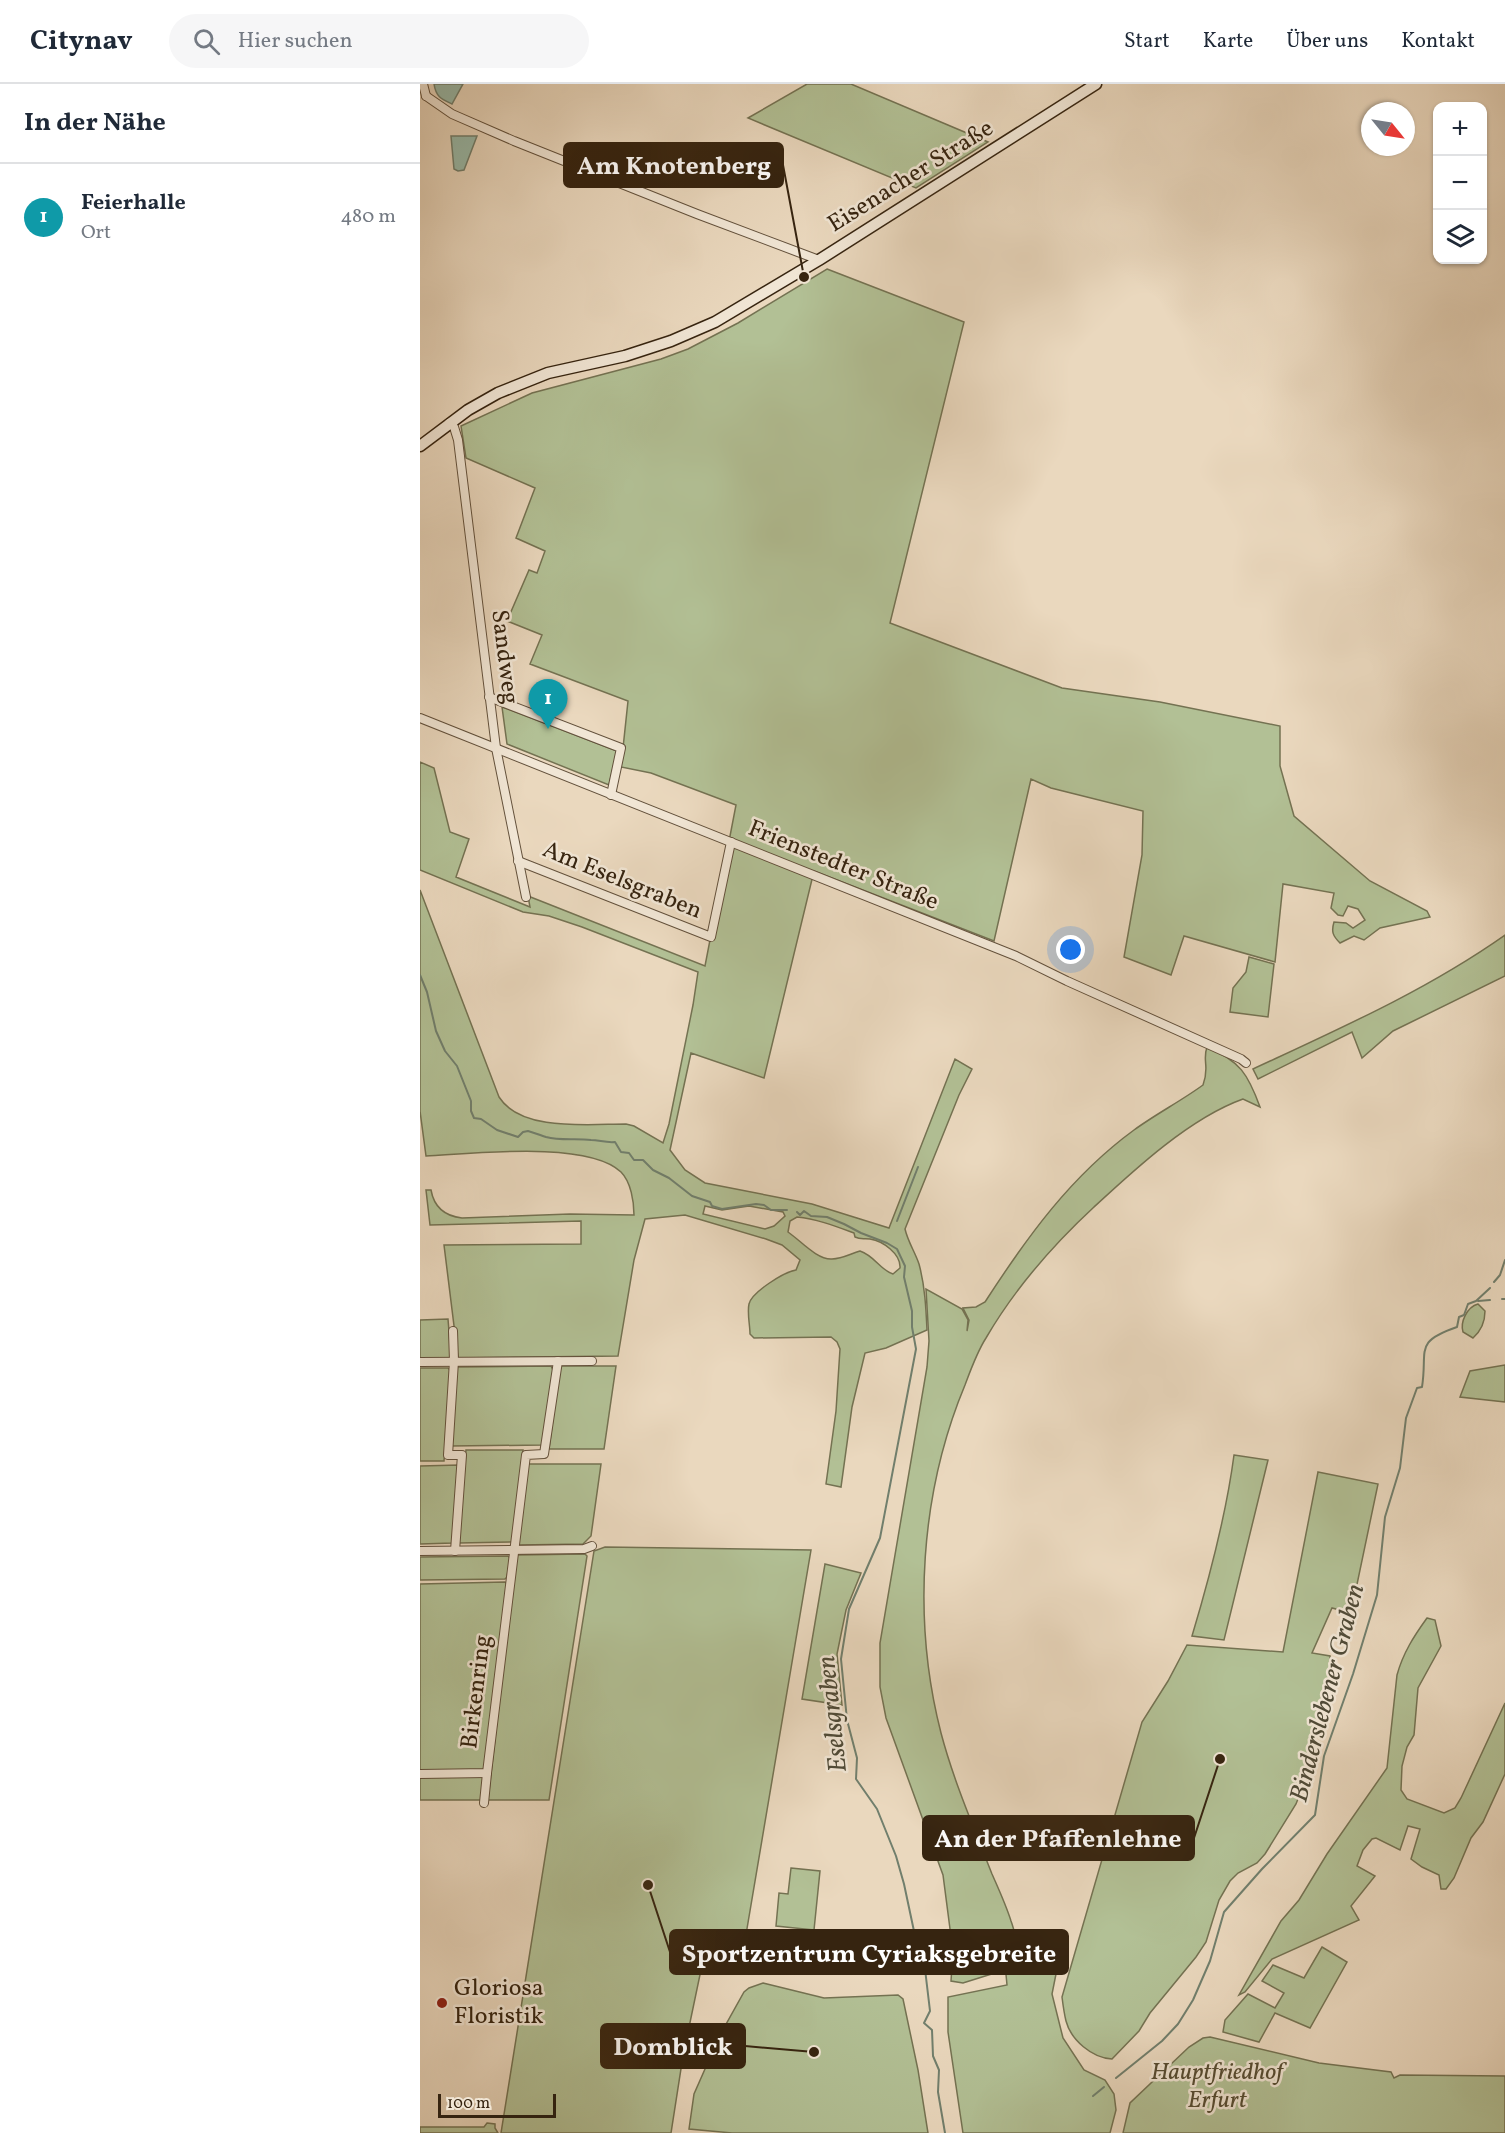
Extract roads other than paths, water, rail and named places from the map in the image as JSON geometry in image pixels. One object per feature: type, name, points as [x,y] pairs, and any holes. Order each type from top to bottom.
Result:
[{"type":"main road","name":"Eisenacher Straße","points":[[420,446],[449,423],[498,393],[548,373],[626,356],[671,341],[715,322],[819,260],[1096,84]]},
{"type":"street","points":[[423,84],[423,96],[452,114],[697,214],[819,260]]},
{"type":"street","name":"Sandweg","points":[[449,423],[454,427],[459,440],[496,748],[526,897]]},
{"type":"street","points":[[489,698],[621,748],[611,795]]},
{"type":"street","name":"Frienstedter Straße","points":[[420,718],[1016,956],[1246,1063]]},
{"type":"street","name":"Am Eselsgraben","points":[[518,861],[711,937],[730,842]]},
{"type":"street","points":[[453,1331],[454,1361],[448,1455],[462,1455],[455,1551]]},
{"type":"street","name":"Birkenring","points":[[420,1774],[487,1773],[526,1455],[544,1454],[558,1361]]},
{"type":"street","points":[[420,1362],[592,1361]]},
{"type":"street","points":[[420,1551],[584,1549],[592,1546]]},
{"type":"street","points":[[484,1803],[487,1773]]},
{"type":"waterway","name":"Eselsgraben","points":[[420,975],[427,992],[436,1031],[445,1051],[457,1066],[471,1101],[474,1118],[481,1119],[497,1130],[518,1137],[528,1131],[552,1138],[615,1142],[621,1152],[629,1153],[634,1160],[643,1160],[653,1170],[669,1178],[692,1196],[722,1209],[756,1204],[764,1205],[771,1210],[787,1210]]},
{"type":"waterway","points":[[897,1221],[918,1167]]},
{"type":"waterway","name":"Eselsgraben","points":[[797,1212],[800,1215],[804,1211],[811,1216],[827,1217],[887,1243],[897,1249],[905,1266],[904,1277],[912,1311],[916,1349],[880,1538],[849,1609],[841,1659],[847,1720],[857,1758],[856,1779],[877,1809],[896,1856],[918,1950],[925,1969],[930,2011],[924,2023],[932,2030],[933,2056],[939,2070],[938,2092],[945,2133]]},
{"type":"waterway","name":"Binderslebener Graben","points":[[1494,1282],[1500,1275],[1505,1260]]},
{"type":"waterway","name":"Binderslebener Graben","points":[[1116,2078],[1162,2041],[1178,2024],[1193,2000],[1210,1961],[1224,1912],[1315,1815],[1324,1756],[1353,1674],[1377,1595],[1385,1517],[1400,1468],[1406,1418],[1417,1388],[1422,1387],[1425,1349],[1434,1338],[1457,1327],[1459,1317],[1464,1315],[1468,1304],[1476,1301],[1490,1288]]},
{"type":"waterway","points":[[1478,1301],[1490,1300]]},
{"type":"waterway","name":"Binderslebener Graben","points":[[1093,2096],[1104,2087]]},
{"type":"place","name":"Am Knotenberg","points":[[804,277]]},
{"type":"place","name":"Feierhalle","points":[[548,729]]},
{"type":"place","name":"An der Pfaffenlehne","points":[[1220,1759]]},
{"type":"place","name":"Sportzentrum Cyriaksgebreite","points":[[648,1885]]},
{"type":"place","name":"Gloriosa Floristik","points":[[442,2003]]},
{"type":"place","name":"Domblick","points":[[814,2052]]},
{"type":"park label","name":"Hauptfriedhof Erfurt","points":[[1217,2087]]}]
